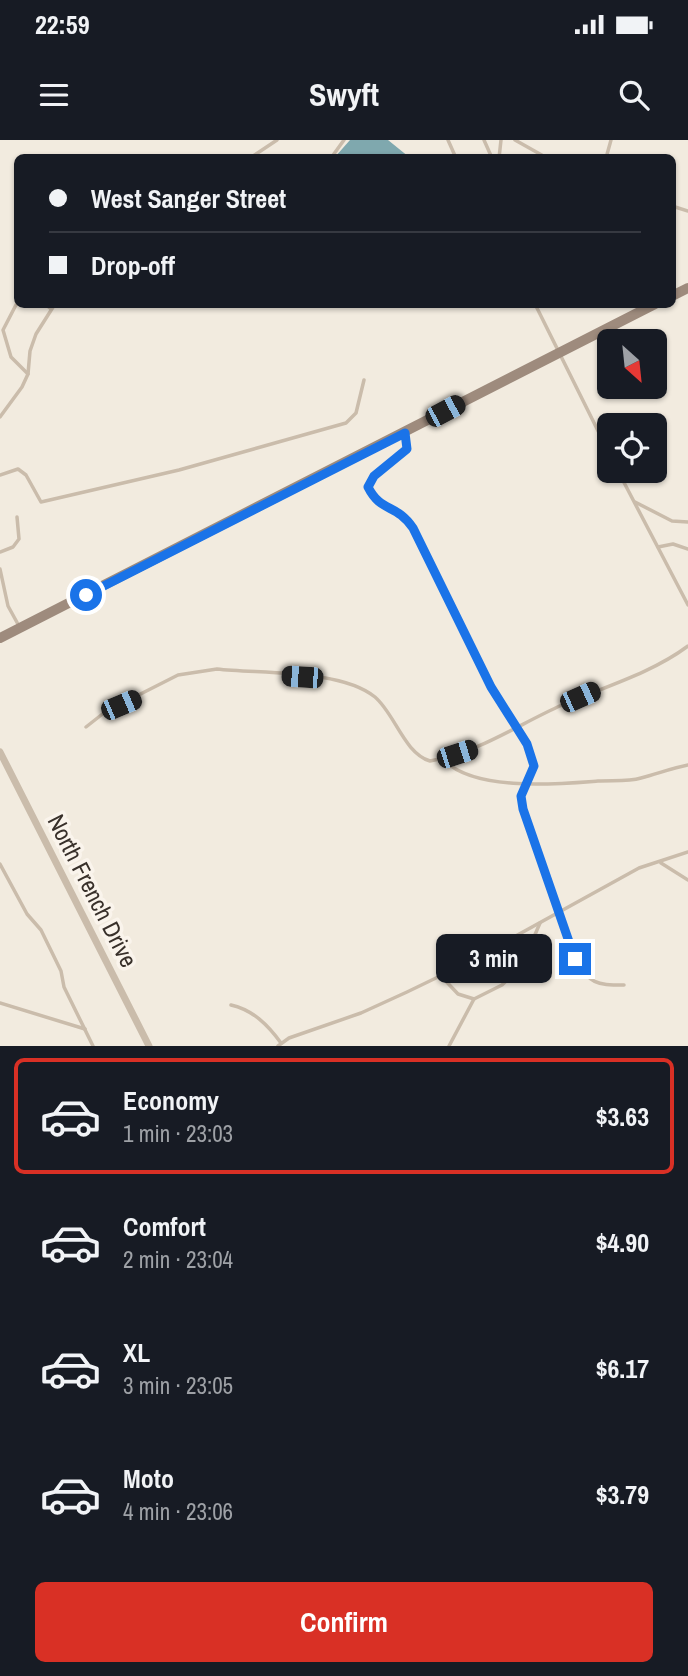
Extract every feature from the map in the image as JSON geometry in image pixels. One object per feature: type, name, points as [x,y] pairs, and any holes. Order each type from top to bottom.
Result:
[{"type":"main road","points":[[0,638],[647,308]]},
{"type":"street","name":"North French Drive","points":[[0,752],[149,1046]]},
{"type":"lane","points":[[256,154],[277,140]]},
{"type":"lane","points":[[515,140],[539,154]]},
{"type":"lane","points":[[528,149],[529,154]]},
{"type":"lane","points":[[14,308],[3,330],[11,357],[28,374]]},
{"type":"lane","points":[[537,308],[597,430]]},
{"type":"lane","points":[[0,417],[28,374],[30,351],[36,334],[51,309]]},
{"type":"lane","points":[[0,475],[18,470],[26,475],[41,502],[178,470],[346,423],[356,413],[364,380]]},
{"type":"lane","points":[[405,433],[407,449],[374,476],[368,487],[378,503],[398,510],[413,528],[491,687],[517,726],[534,766],[524,784],[521,796],[523,809],[575,959],[586,977],[599,985],[624,985]]},
{"type":"lane","points":[[624,483],[688,606]]},
{"type":"lane","points":[[633,501],[672,521],[688,522]]},
{"type":"lane","points":[[0,552],[13,547],[19,539],[17,517]]},
{"type":"lane","points":[[658,547],[673,544],[688,549]]},
{"type":"lane","points":[[0,569],[8,606],[20,628]]},
{"type":"lane","points":[[86,727],[105,712],[178,675],[200,670],[332,679],[352,684],[374,696],[422,758],[430,761],[480,746],[517,726],[650,667],[688,646]]},
{"type":"lane","points":[[443,759],[451,767],[467,775],[524,784],[579,784],[632,779],[688,765]]},
{"type":"lane","points":[[231,1005],[243,1008],[268,1024],[280,1045],[314,1028],[372,1008],[441,976],[639,868],[688,852]]},
{"type":"lane","points":[[661,863],[688,880]]},
{"type":"lane","points":[[0,864],[27,914],[41,930],[61,971],[64,987],[93,1046]]},
{"type":"lane","points":[[449,1046],[474,999],[502,985],[521,967],[540,922]]},
{"type":"lane","points":[[441,976],[458,994],[474,999]]},
{"type":"lane","points":[[0,1003],[86,1030]]},
{"type":"water","points":[[350,140],[388,140],[405,154],[338,154]]},
{"type":"route","points":[[86,595],[405,433],[407,449],[374,476],[368,487],[378,503],[398,510],[413,528],[491,687],[527,744],[534,766],[524,784],[521,796],[523,809],[575,959]]}]
